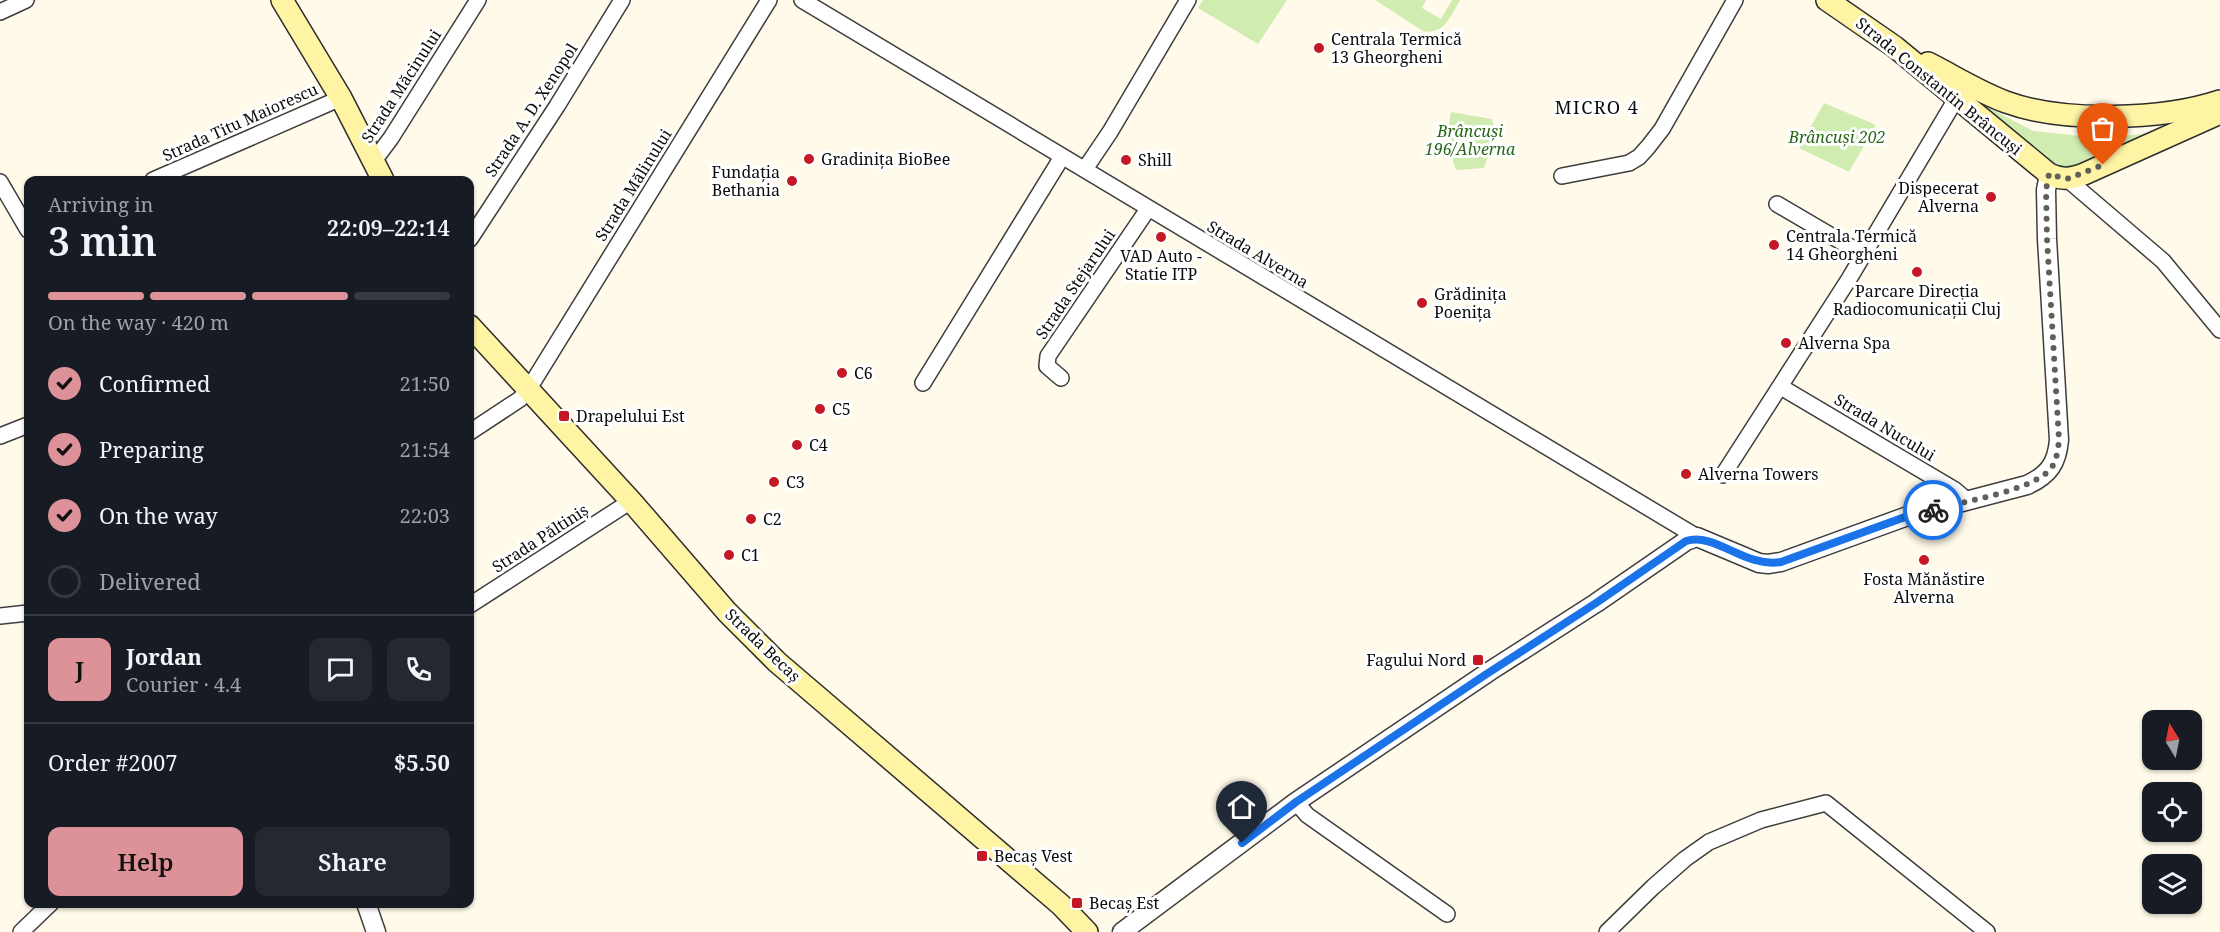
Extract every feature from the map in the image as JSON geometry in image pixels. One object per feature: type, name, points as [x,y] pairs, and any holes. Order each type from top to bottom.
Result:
[{"type":"main road","points":[[282,0],[340,98],[378,171]]},
{"type":"main road","name":"Strada Constantin Brâncuși","points":[[1827,0],[1895,47],[1956,99],[2058,176]]},
{"type":"main road","points":[[1895,47],[2007,102],[2037,110],[2083,116],[2136,115],[2190,109],[2220,101]]},
{"type":"main road","points":[[2058,176],[2084,174],[2220,113]]},
{"type":"main road","name":"Strada Becaș","points":[[474,330],[631,501],[727,612],[777,662],[1048,894],[1087,932]]},
{"type":"street","points":[[0,12],[26,0]]},
{"type":"street","name":"Strada Măcinului","points":[[378,171],[391,138],[478,0]]},
{"type":"street","name":"Strada A. D. Xenopol","points":[[474,233],[557,106],[622,0]]},
{"type":"street","name":"Strada Mălinului","points":[[474,429],[520,399],[528,390],[769,0]]},
{"type":"street","name":"Strada Alverna","points":[[802,0],[1697,537]]},
{"type":"street","points":[[1085,169],[1110,132],[1188,0]]},
{"type":"street","points":[[1562,176],[1629,163],[1639,158],[1662,129],[1735,0]]},
{"type":"street","name":"Strada Titu Maiorescu","points":[[162,176],[340,98]]},
{"type":"street","points":[[1723,475],[1864,255],[1956,99]]},
{"type":"street","points":[[923,382],[1062,157]]},
{"type":"street","points":[[1122,932],[1296,802],[1686,541],[1697,537],[1746,558],[1768,564],[1781,562],[1905,517],[2035,481],[2053,466],[2059,440],[2046,190],[2058,176],[2163,261],[2220,330]]},
{"type":"street","points":[[0,182],[24,223]]},
{"type":"street","points":[[1777,204],[1864,255]]},
{"type":"street","name":"Strada Stejarului","points":[[1062,378],[1047,366],[1048,356],[1148,209]]},
{"type":"street","name":"Strada Nucului","points":[[1781,387],[1955,490],[1968,501]]},
{"type":"street","points":[[0,436],[24,427]]},
{"type":"street","name":"Strada Păltiniș","points":[[474,602],[631,501]]},
{"type":"street","points":[[0,616],[24,613]]},
{"type":"street","points":[[1296,802],[1307,815],[1447,914]]},
{"type":"street","points":[[1608,932],[1653,887],[1709,842],[1761,820],[1827,803],[1987,932]]},
{"type":"street","points":[[21,932],[46,908]]},
{"type":"street","points":[[368,908],[376,932]]},
{"type":"green space","points":[[1203,0],[1287,0],[1258,44],[1198,8]]},
{"type":"green space","points":[[1375,0],[1426,0],[1422,8],[1441,19],[1452,0],[1460,0],[1446,23],[1430,32],[1423,31]]},
{"type":"green space","points":[[1959,92],[2033,131],[2090,137],[2171,131],[2101,162],[2073,170],[2062,170],[2027,148]]},
{"type":"green space","name":"Brâncuși 202","points":[[1824,103],[1876,125],[1849,172],[1799,148]]},
{"type":"green space","name":"Brâncuși 196/Alverna","points":[[1451,112],[1492,119],[1496,134],[1484,168],[1456,170],[1446,143]]},
{"type":"way so far","points":[[1933,510],[2027,485],[2043,476],[2056,461],[2059,440],[2046,190],[2049,174],[2067,179],[2103,165]]},
{"type":"place","name":"Centrala Termică 13 Gheorgheni","points":[[1319,48]]},
{"type":"place","name":"Gradinița BioBee","points":[[809,159]]},
{"type":"place","name":"Shill","points":[[1126,160]]},
{"type":"place","name":"Fundația Bethania","points":[[792,181]]},
{"type":"place","name":"Dispecerat Alverna","points":[[1991,197]]},
{"type":"place","name":"VAD Auto - Statie ITP","points":[[1161,237]]},
{"type":"place","name":"Centrala Termică 14 Gheorgheni","points":[[1774,245]]},
{"type":"place","name":"Parcare Direcția Radiocomunicații Cluj","points":[[1917,272]]},
{"type":"place","name":"Grădinița Poenița","points":[[1422,303]]},
{"type":"place","name":"Alverna Spa","points":[[1786,343]]},
{"type":"place","name":"C6","points":[[842,373]]},
{"type":"place","name":"C5","points":[[820,409]]},
{"type":"place","name":"Drapelului Est","points":[[564,416]]},
{"type":"place","name":"C4","points":[[797,445]]},
{"type":"place","name":"Alverna Towers","points":[[1686,474]]},
{"type":"place","name":"C3","points":[[774,482]]},
{"type":"place","name":"C2","points":[[751,519]]},
{"type":"place","name":"C1","points":[[729,555]]},
{"type":"place","name":"Fosta Mănăstire Alverna","points":[[1924,560]]},
{"type":"place","name":"Fagului Nord","points":[[1478,660]]},
{"type":"place","name":"Becaș Vest","points":[[982,856]]},
{"type":"place","name":"Becaș Est","points":[[1077,903]]},
{"type":"district","name":"MICRO 4","points":[[1597,107]]},
{"type":"route","points":[[1242,843],[1296,802],[1686,541],[1697,537],[1759,563],[1768,564],[1781,562],[1905,517],[1933,510]]}]
